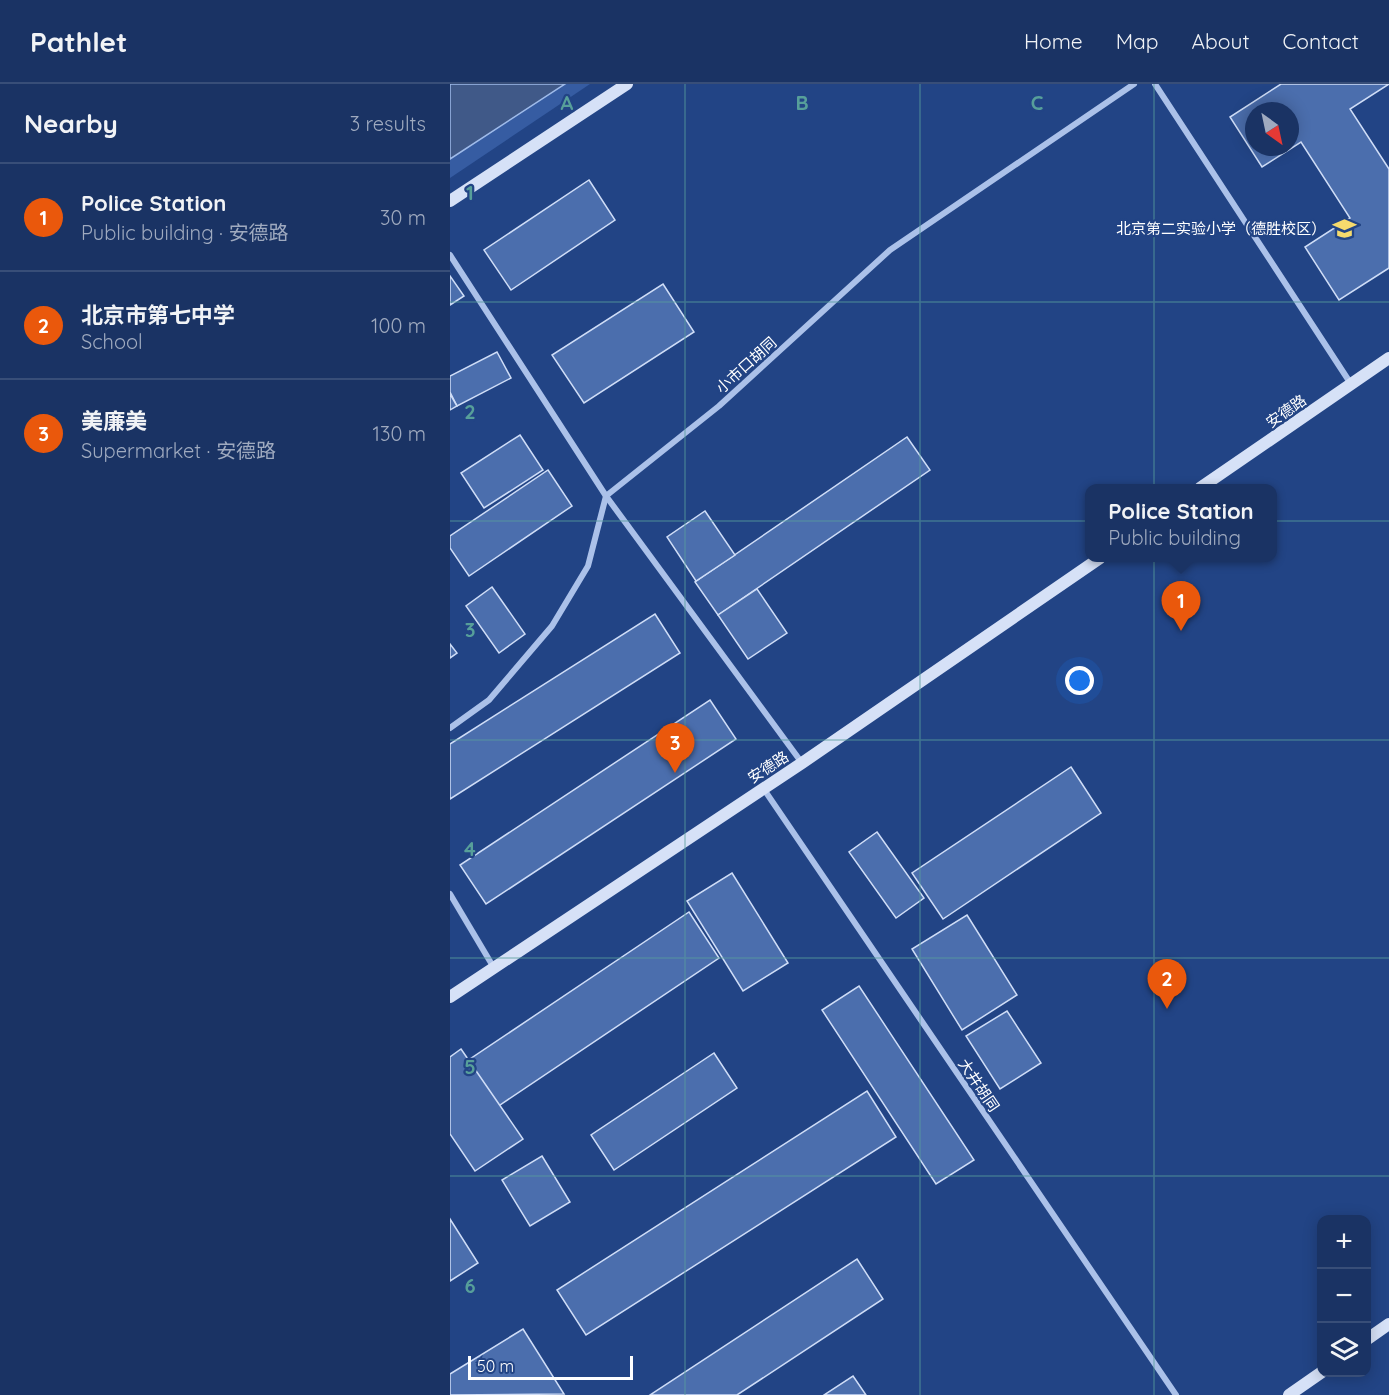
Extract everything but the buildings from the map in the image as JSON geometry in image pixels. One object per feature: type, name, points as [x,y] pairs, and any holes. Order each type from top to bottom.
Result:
[{"type":"street","points":[[450,201],[627,84]]},
{"type":"street","name":"小市口胡同","points":[[606,496],[719,406],[890,250],[1134,84]]},
{"type":"street","points":[[1155,84],[1351,385]]},
{"type":"street","points":[[450,255],[606,496],[802,763]]},
{"type":"street","name":"安德路","points":[[1207,484],[1389,358]]},
{"type":"street","points":[[450,728],[489,700],[552,626],[588,566],[606,496]]},
{"type":"street","name":"安德路","points":[[450,997],[802,763],[1094,562]]},
{"type":"street","name":"大井胡同","points":[[763,788],[1176,1395]]},
{"type":"street","points":[[450,894],[494,968]]},
{"type":"street","points":[[1371,1337],[1389,1324]]},
{"type":"street","points":[[1289,1395],[1317,1375]]},
{"type":"shaded area","points":[[450,84],[590,84],[450,178]]},
{"type":"shaded area","points":[[450,84],[565,84],[450,159]]},
{"type":"place","name":"北京第二实验小学（德胜校区）","points":[[1344,228]]},
{"type":"place","name":"Police Station","points":[[1181,631]]},
{"type":"place","name":"美廉美","points":[[675,773]]},
{"type":"place","name":"北京市第七中学","points":[[1167,1009]]}]
